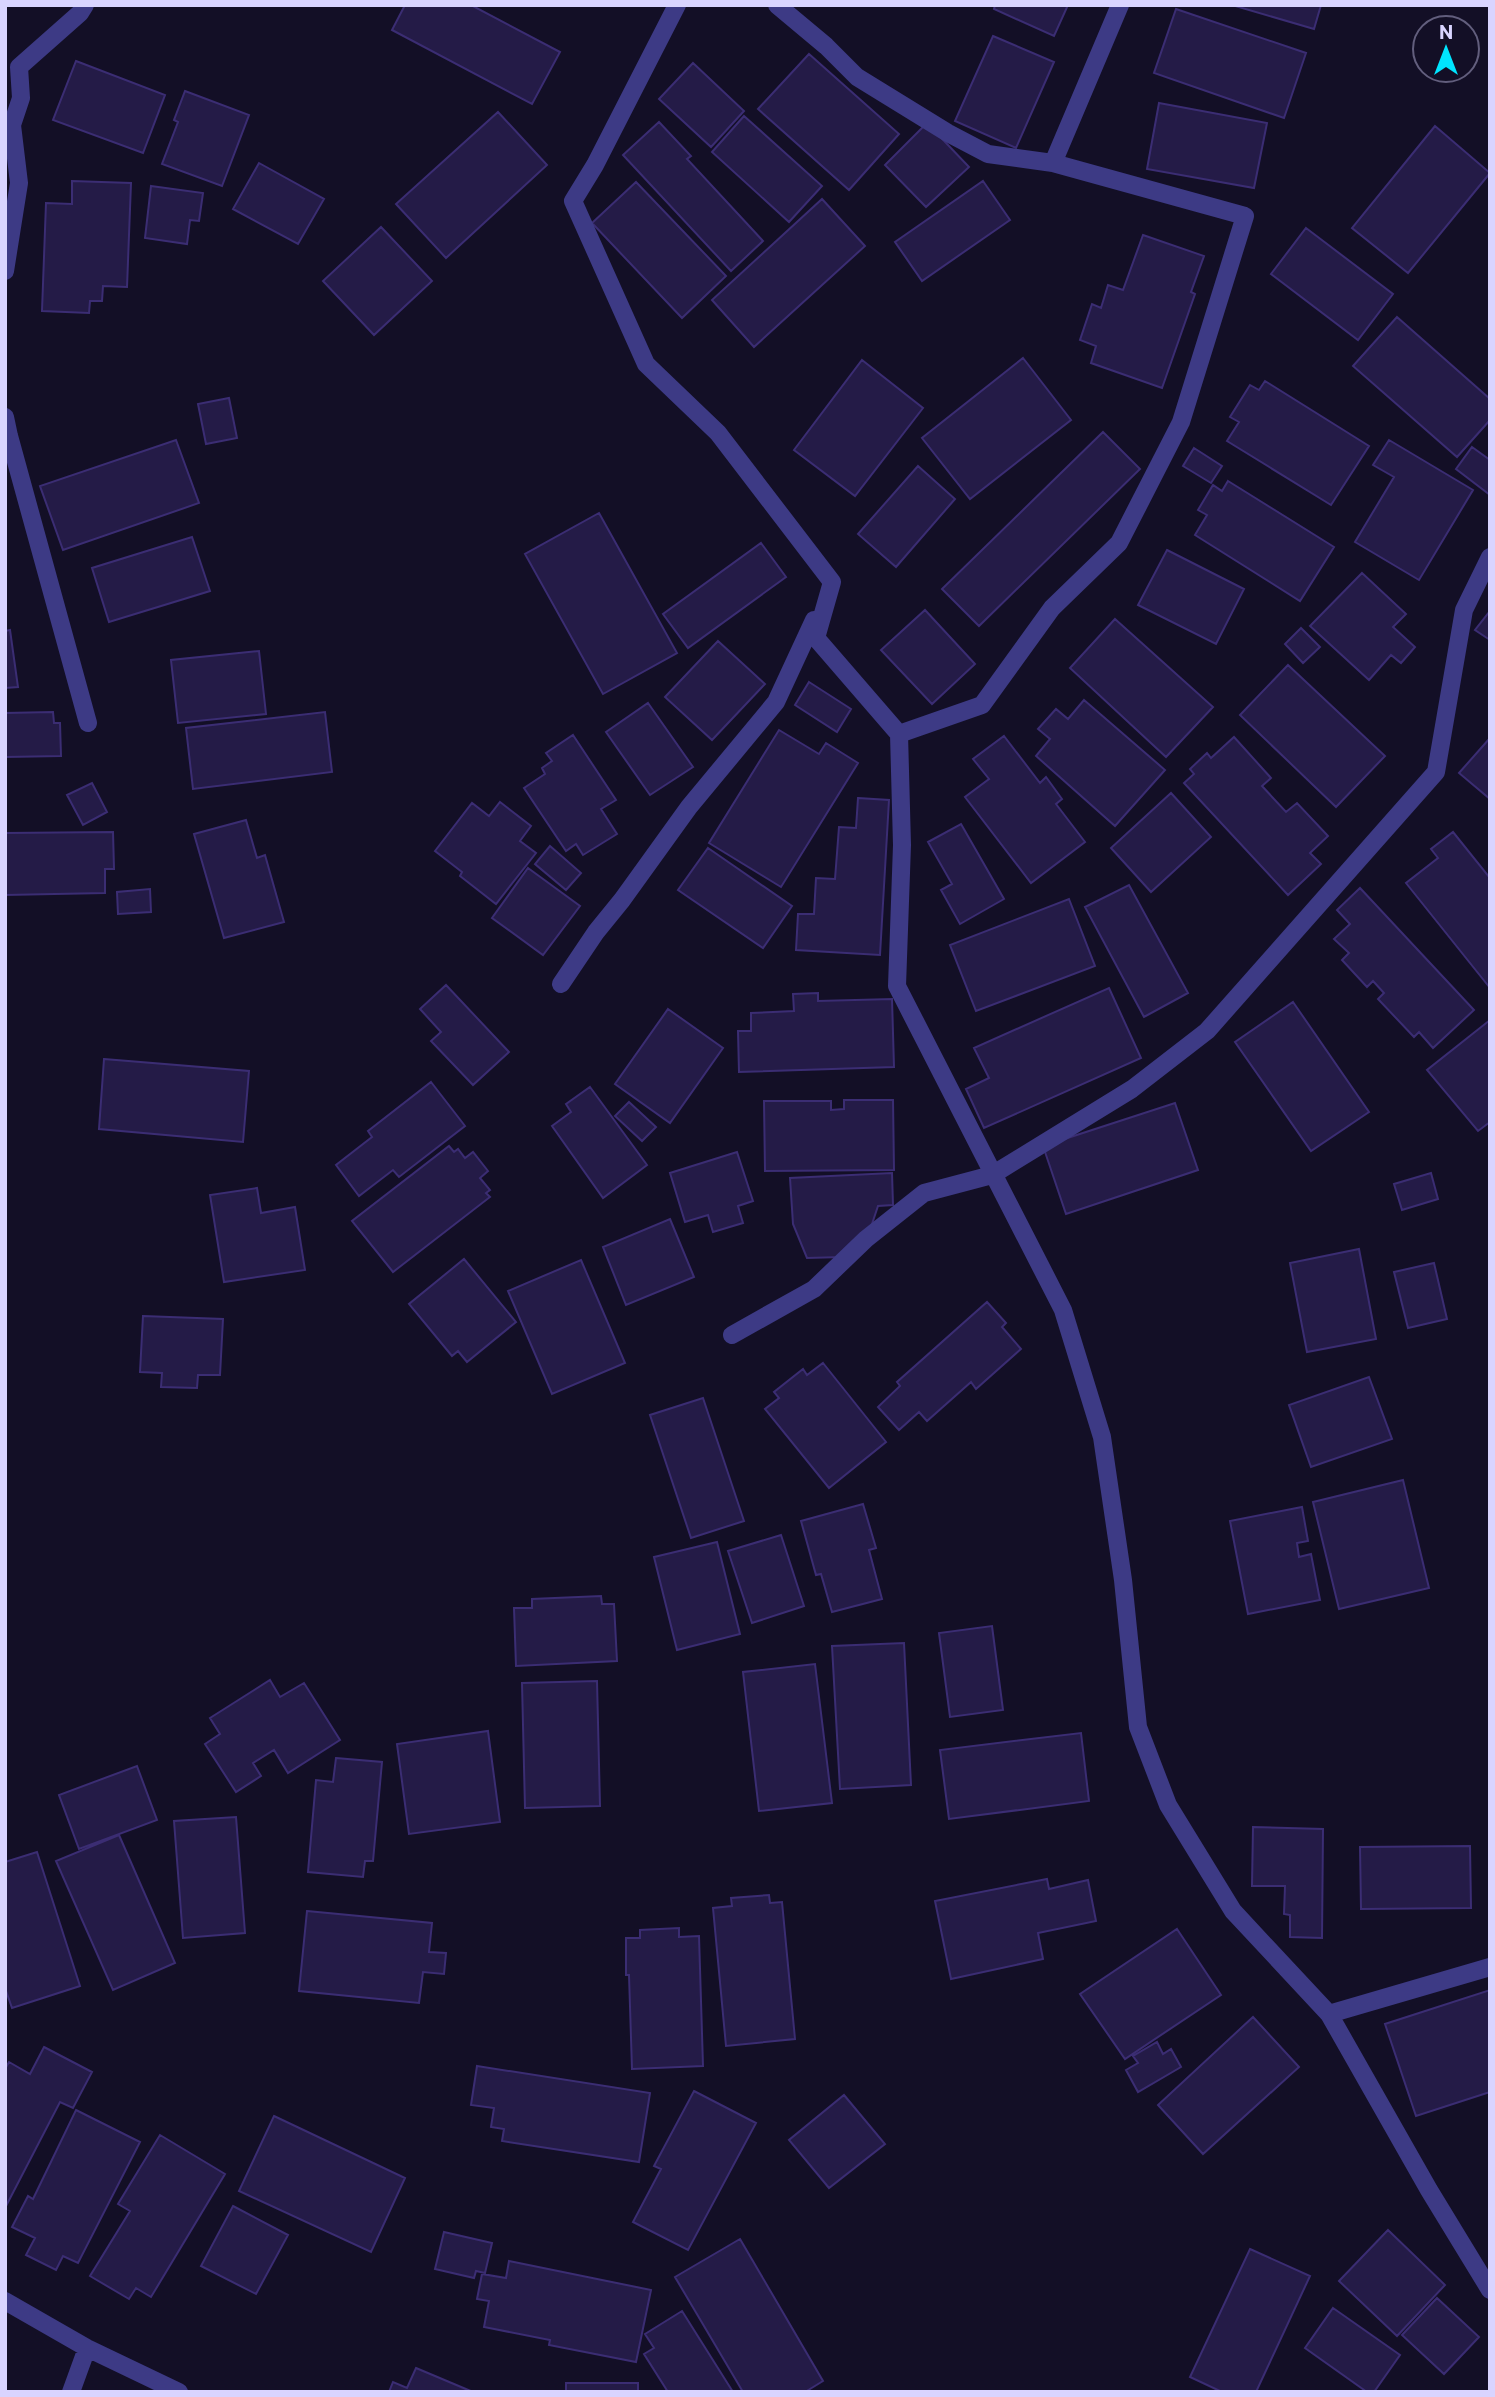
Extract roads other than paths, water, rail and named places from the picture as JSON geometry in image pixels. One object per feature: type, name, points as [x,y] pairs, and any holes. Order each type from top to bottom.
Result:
[{"type":"street","points":[[5,271],[19,183],[12,125],[21,98],[12,64],[80,13],[85,5]]},
{"type":"street","points":[[677,5],[595,165],[573,201],[646,364],[718,433],[832,582]]},
{"type":"street","points":[[777,5],[827,46],[857,77],[948,133],[988,154],[1053,163],[1245,216],[1181,422],[1119,543],[1052,608],[982,705],[899,734]]},
{"type":"street","points":[[1053,163],[1120,5]]},
{"type":"street","points":[[5,417],[88,723]]},
{"type":"street","points":[[732,1335],[814,1289],[866,1239],[924,1193],[992,1175],[1132,1088],[1207,1031],[1436,772],[1464,610],[1490,557]]},
{"type":"street","points":[[832,582],[816,638],[899,734],[902,845],[897,986],[1063,1310],[1102,1437],[1123,1580],[1138,1727],[1168,1805],[1233,1911],[1329,2014],[1429,2190],[1490,2290]]},
{"type":"street","points":[[561,984],[596,932],[689,807],[776,702],[832,582]]},
{"type":"street","points":[[1329,2014],[1490,1967]]},
{"type":"street","points":[[5,2301],[87,2348],[179,2392]]},
{"type":"street","points":[[71,2392],[87,2348]]}]
